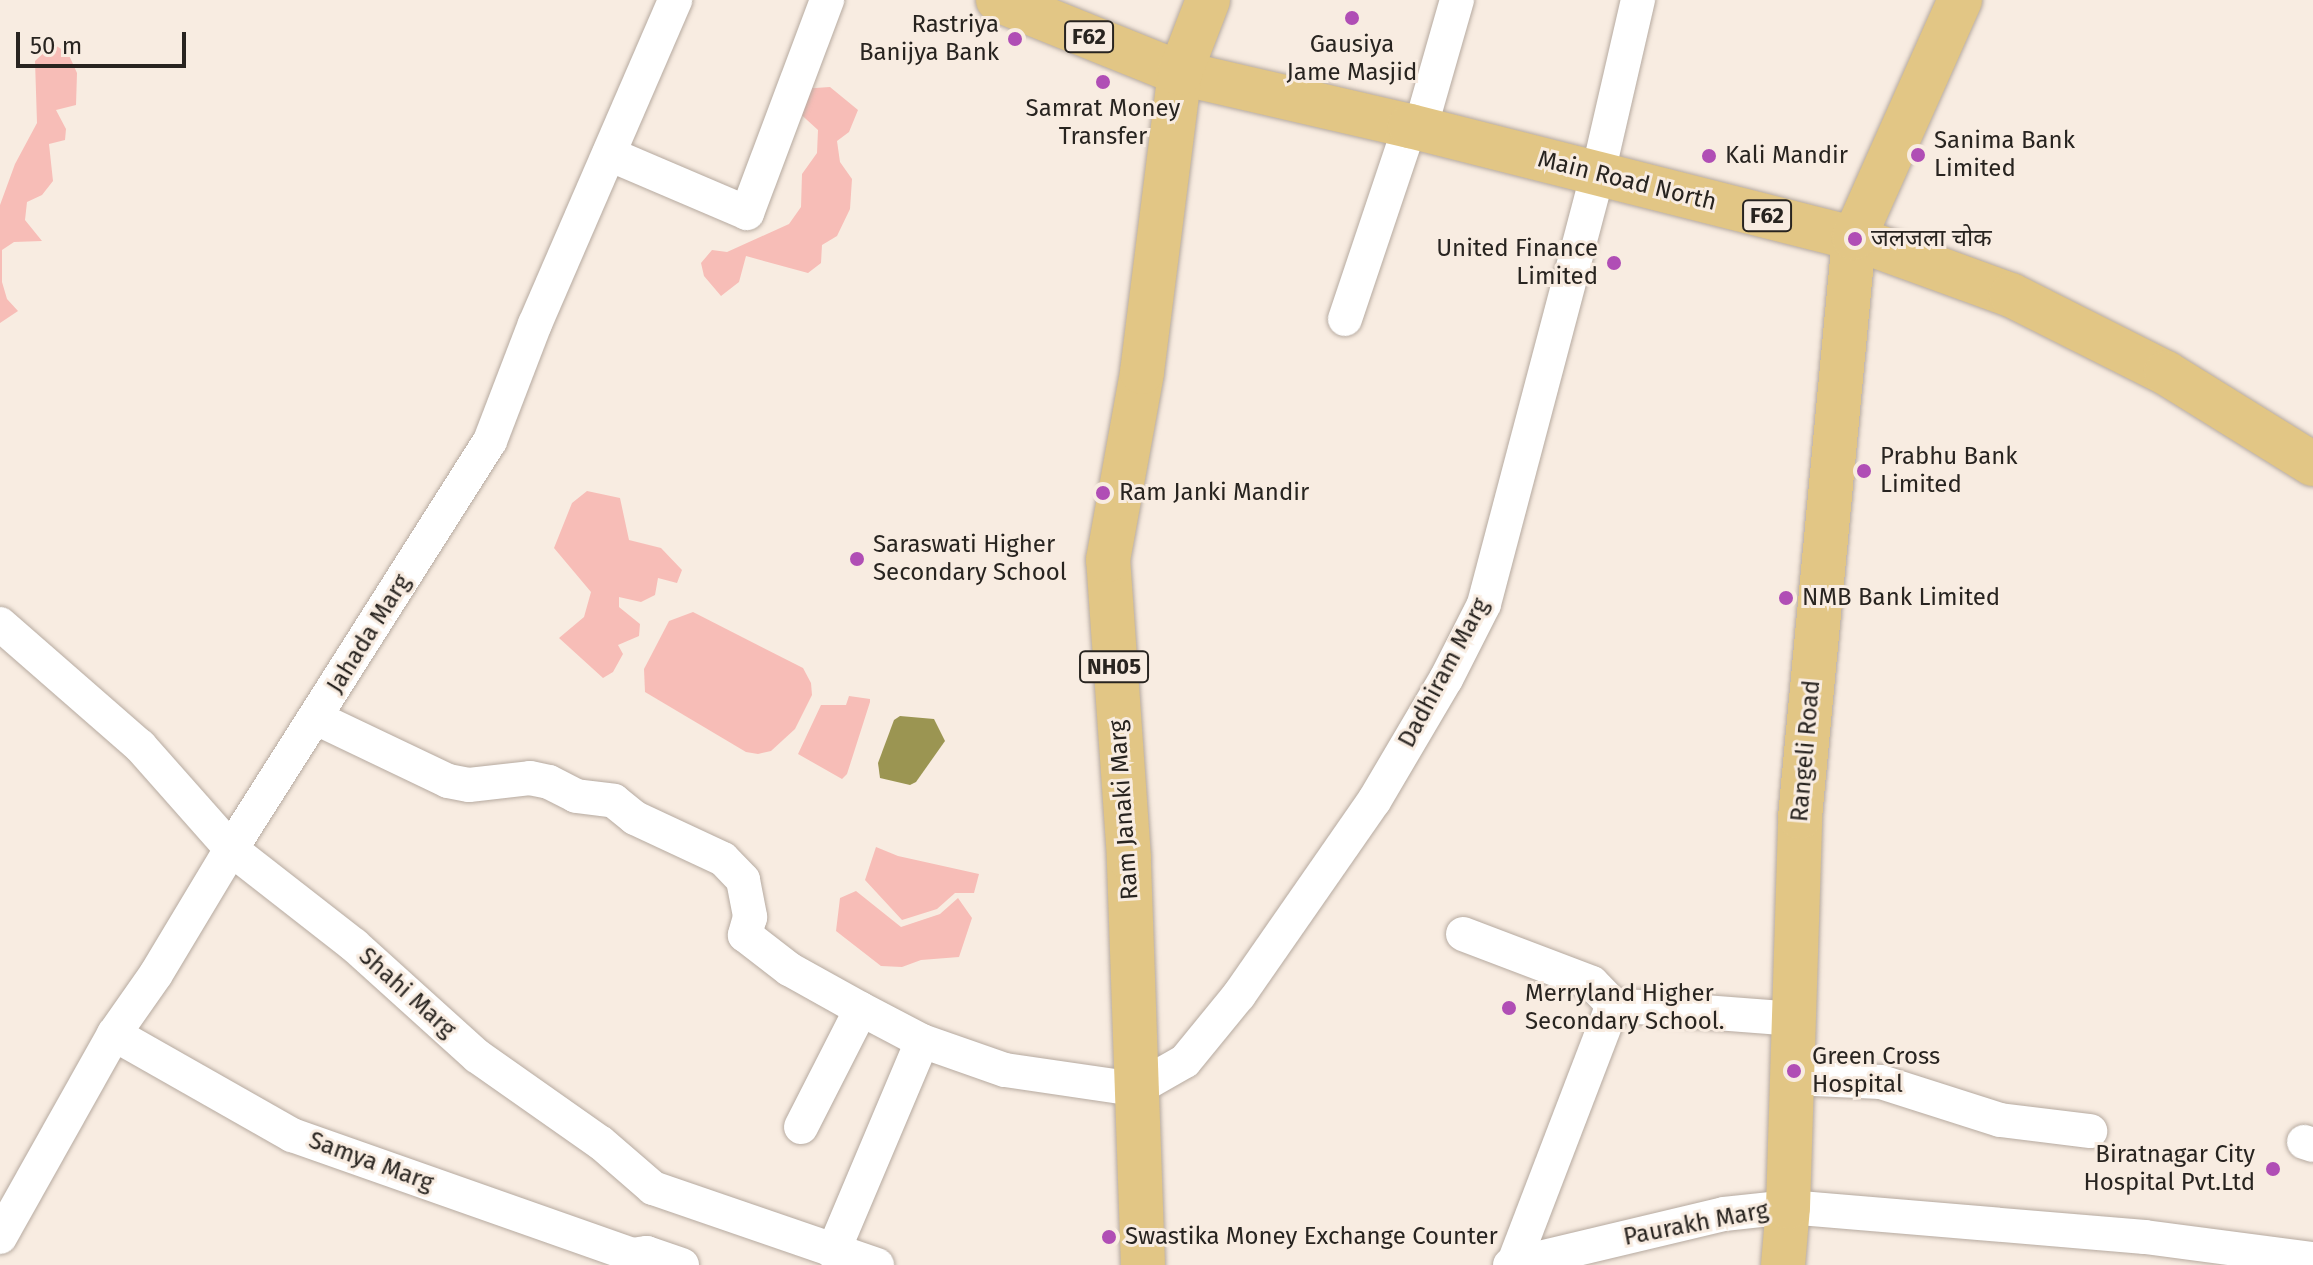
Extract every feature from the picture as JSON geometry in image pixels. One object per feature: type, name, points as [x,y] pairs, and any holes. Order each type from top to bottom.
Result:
[{"type":"main road","name":"F62","points":[[998,0],[1180,73]]},
{"type":"main road","name":"NH05","points":[[1180,73],[1208,0]]},
{"type":"main road","name":"Rangeli Road","points":[[1783,1265],[1788,1207],[1800,817],[1854,238],[1960,0]]},
{"type":"main road","name":"Main Road North","points":[[1180,73],[1415,128],[1854,238],[2011,295],[2166,373],[2313,464]]},
{"type":"main road","name":"Ram Janaki Marg","points":[[1143,1265],[1129,858],[1108,560],[1142,372],[1180,73]]},
{"type":"street","name":"Jahada Marg","points":[[0,1235],[114,1034],[156,974],[231,849],[490,441],[535,324],[675,0]]},
{"type":"street","points":[[609,154],[747,213],[827,0]]},
{"type":"street","points":[[1345,319],[1415,128],[1457,0]]},
{"type":"street","name":"Dadhiram Marg","points":[[1136,1089],[1185,1061],[1239,995],[1374,801],[1446,679],[1478,617],[1598,173],[1638,0]]},
{"type":"street","name":"Shahi Marg","points":[[0,624],[140,746],[231,849],[354,945],[477,1056],[601,1143],[653,1188],[877,1265]]},
{"type":"street","points":[[316,718],[448,781],[469,785],[530,778],[549,782],[576,796],[614,801],[635,818],[723,859],[743,880],[750,917],[745,935],[789,969],[861,1009],[922,1041],[1005,1070],[1136,1089]]},
{"type":"street","points":[[1463,934],[1592,983],[1613,1005],[1794,1019]]},
{"type":"street","points":[[1512,1265],[1613,1005]]},
{"type":"street","points":[[801,1127],[861,1009]]},
{"type":"street","name":"Samya Marg","points":[[114,1034],[292,1135],[630,1260],[647,1253],[682,1265]]},
{"type":"street","points":[[833,1252],[922,1041]]},
{"type":"street","points":[[1792,1078],[1881,1082],[2000,1120],[2090,1131]]},
{"type":"street","name":"Paurakh Marg","points":[[1512,1265],[1724,1214],[1788,1207],[2145,1237],[2313,1259]]},
{"type":"shaded area","points":[[53,44],[68,53],[77,73],[76,105],[56,110],[66,129],[65,140],[49,144],[53,181],[42,195],[27,202],[25,220],[42,241],[14,242],[2,250],[2,282],[7,299],[18,311],[0,323],[0,205],[15,164],[37,123],[35,61]]},
{"type":"shaded area","points":[[830,87],[858,110],[849,132],[837,141],[840,162],[852,179],[850,209],[837,236],[822,245],[821,263],[808,273],[746,256],[739,282],[721,296],[704,276],[701,263],[712,250],[727,252],[789,224],[801,207],[802,174],[817,153],[818,130],[795,109],[800,89]]},
{"type":"shaded area","points":[[587,491],[620,498],[629,540],[661,548],[682,570],[677,583],[658,578],[655,595],[641,602],[619,597],[619,607],[640,624],[639,636],[618,645],[623,654],[613,672],[603,678],[559,638],[584,617],[591,592],[554,548],[572,503]]},
{"type":"shaded area","points":[[693,612],[803,668],[811,683],[812,695],[795,729],[771,751],[758,754],[746,752],[645,692],[644,669],[669,621]]},
{"type":"shaded area","points":[[849,696],[870,699],[870,702],[847,774],[842,779],[798,754],[821,705],[846,705]]},
{"type":"shaded area","points":[[900,716],[934,719],[945,741],[916,782],[910,785],[880,778],[878,763],[894,720]]},
{"type":"shaded area","points":[[876,847],[898,856],[979,874],[974,893],[955,893],[937,909],[902,920],[865,880]]},
{"type":"shaded area","points":[[856,891],[901,927],[940,914],[958,898],[972,918],[959,957],[921,960],[902,967],[881,966],[836,931],[840,898]]},
{"type":"place","name":"Gausiya Jame Masjid","points":[[1352,18]]},
{"type":"place","name":"Rastriya Banijya Bank","points":[[1015,39]]},
{"type":"place","name":"Samrat Money Transfer","points":[[1103,82]]},
{"type":"place","name":"Sanima Bank Limited","points":[[1918,155]]},
{"type":"place","name":"Kali Mandir","points":[[1709,156]]},
{"type":"place","name":"जलजला चोक","points":[[1855,239]]},
{"type":"place","name":"United Finance Limited","points":[[1614,263]]},
{"type":"place","name":"Prabhu Bank Limited","points":[[1864,471]]},
{"type":"place","name":"Ram Janki Mandir","points":[[1103,493]]},
{"type":"place","name":"Saraswati Higher Secondary School","points":[[857,559]]},
{"type":"place","name":"NMB Bank Limited","points":[[1786,598]]},
{"type":"place","name":"Merryland Higher Secondary School.","points":[[1509,1008]]},
{"type":"place","name":"Green Cross Hospital","points":[[1794,1071]]},
{"type":"place","name":"Biratnagar City Hospital Pvt.Ltd","points":[[2273,1169]]},
{"type":"place","name":"Swastika Money Exchange Counter","points":[[1109,1237]]}]
